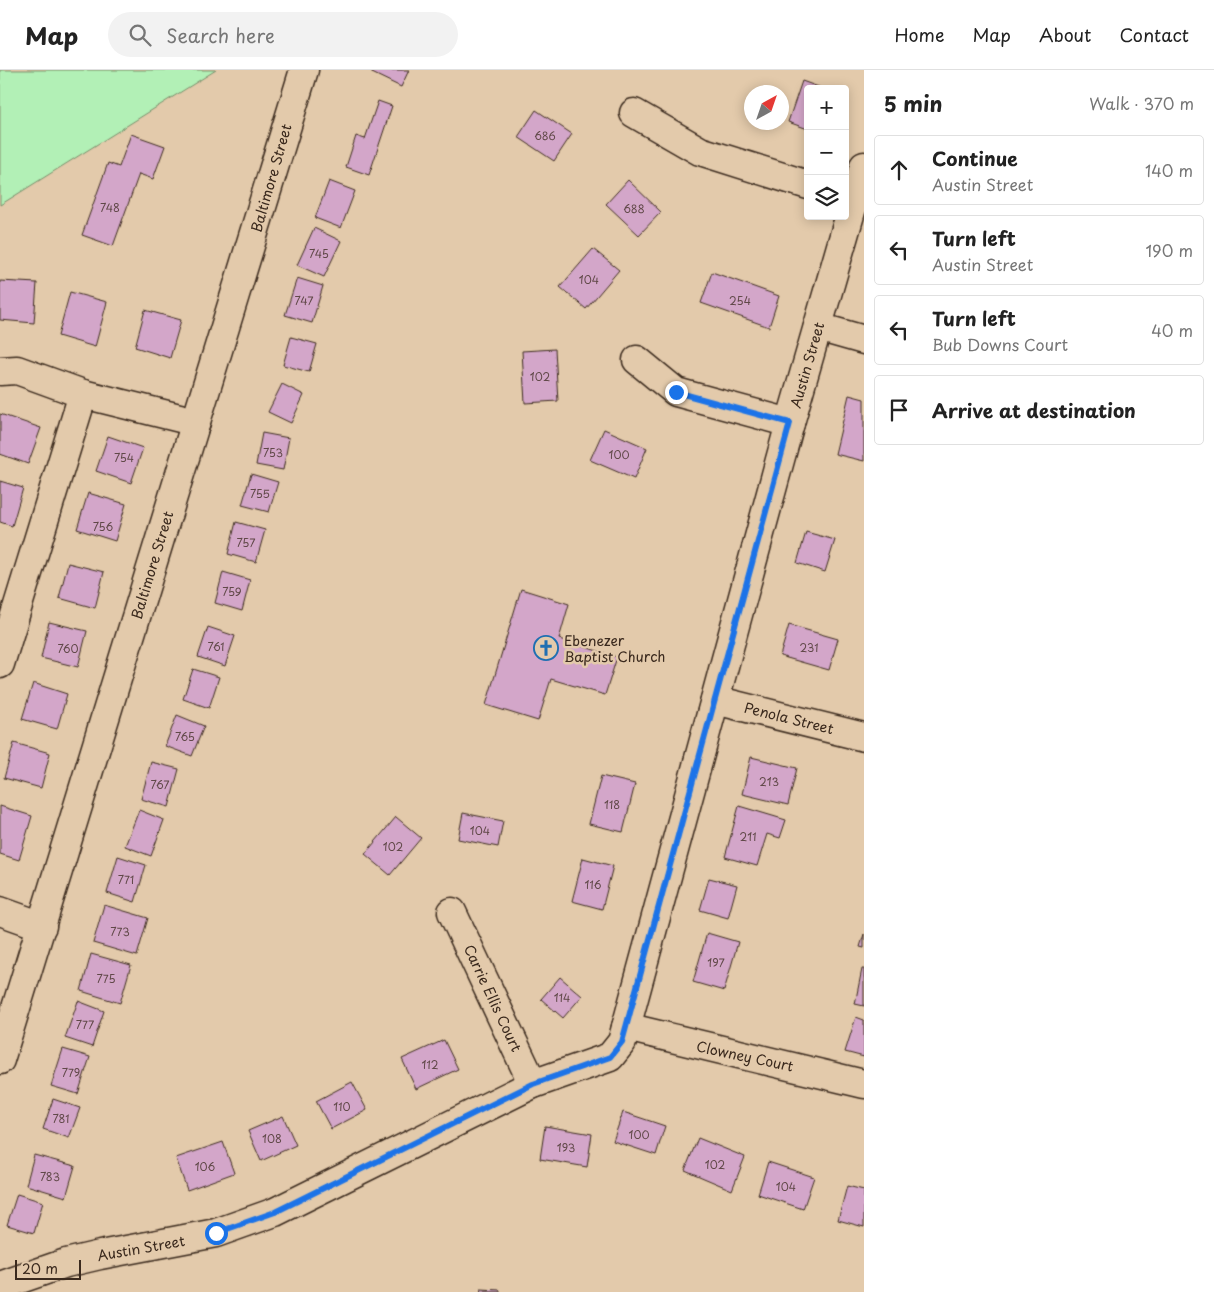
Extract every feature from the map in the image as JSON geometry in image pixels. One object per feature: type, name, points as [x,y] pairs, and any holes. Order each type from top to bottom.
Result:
[{"type":"street","name":"Baltimore Street","points":[[0,1060],[304,70]]},
{"type":"street","points":[[634,113],[700,151],[804,183]]},
{"type":"street","name":"Austin Street","points":[[0,1286],[66,1263],[100,1255],[186,1241],[246,1224],[275,1212],[533,1084],[610,1057],[622,1042],[714,700],[818,327],[850,197],[864,166]]},
{"type":"street","points":[[818,327],[864,340]]},
{"type":"street","points":[[637,360],[676,392],[790,423]]},
{"type":"street","points":[[0,371],[17,370],[83,394],[196,422]]},
{"type":"street","points":[[0,664],[83,394]]},
{"type":"street","name":"Penola Street","points":[[714,700],[864,737]]},
{"type":"street","points":[[0,910],[42,926]]},
{"type":"street","name":"Carrie Ellis Court","points":[[452,912],[533,1084]]},
{"type":"street","name":"Clowney Court","points":[[626,1027],[864,1084]]},
{"type":"green space","points":[[0,70],[216,70],[0,205]]},
{"type":"building","points":[[373,70],[409,70],[401,87],[372,73]]},
{"type":"building","points":[[802,81],[813,85],[804,85],[804,128],[789,122]]},
{"type":"building","points":[[378,101],[392,106],[369,175],[346,167],[356,136],[365,139]]},
{"type":"building","points":[[536,110],[572,134],[554,161],[518,137]]},
{"type":"building","points":[[131,134],[165,146],[153,179],[139,174],[113,246],[82,235],[108,163],[119,167]]},
{"type":"building","points":[[628,180],[661,212],[639,235],[606,204]]},
{"type":"building","points":[[329,181],[355,191],[341,228],[315,218]]},
{"type":"building","points":[[314,228],[341,241],[324,277],[297,265]]},
{"type":"building","points":[[593,249],[619,270],[586,309],[560,287]]},
{"type":"building","points":[[712,272],[779,296],[769,327],[701,303]]},
{"type":"building","points":[[297,278],[323,286],[312,323],[285,315]]},
{"type":"building","points":[[0,281],[37,283],[34,323],[0,320]]},
{"type":"building","points":[[70,292],[107,302],[95,347],[58,336]]},
{"type":"building","points":[[145,310],[181,320],[170,358],[135,347]]},
{"type":"building","points":[[291,337],[317,344],[309,372],[283,365]]},
{"type":"building","points":[[555,349],[558,401],[525,403],[522,351]]},
{"type":"building","points":[[282,384],[304,395],[291,423],[268,412]]},
{"type":"building","points":[[849,395],[864,399],[864,461],[835,454]]},
{"type":"building","points":[[0,414],[41,428],[28,464],[0,454]]},
{"type":"building","points":[[604,429],[647,448],[634,479],[590,460]]},
{"type":"building","points":[[262,433],[289,438],[283,470],[256,465]]},
{"type":"building","points":[[108,436],[143,448],[131,483],[96,471]]},
{"type":"building","points":[[251,474],[278,482],[269,512],[242,505]]},
{"type":"building","points":[[0,481],[23,488],[12,526],[0,522]]},
{"type":"building","points":[[88,493],[126,504],[115,541],[77,529]]},
{"type":"building","points":[[236,522],[265,530],[256,562],[228,554]]},
{"type":"building","points":[[806,532],[835,540],[825,572],[797,563]]},
{"type":"building","points":[[68,563],[104,572],[95,608],[59,598]]},
{"type":"building","points":[[223,572],[250,580],[242,611],[215,603]]},
{"type":"building","name":"Ebenezer Baptist Church","points":[[521,589],[569,604],[559,639],[617,657],[605,695],[551,679],[538,721],[486,705]]},
{"type":"building","points":[[49,622],[87,631],[78,667],[41,658]]},
{"type":"building","points":[[789,625],[838,639],[829,670],[780,656]]},
{"type":"building","points":[[208,627],[235,636],[225,666],[198,657]]},
{"type":"building","points":[[193,669],[219,677],[209,708],[183,699]]},
{"type":"building","points":[[33,683],[67,694],[57,729],[22,719]]},
{"type":"building","points":[[177,715],[204,726],[192,756],[165,746]]},
{"type":"building","points":[[14,743],[50,753],[41,788],[4,778]]},
{"type":"building","points":[[751,757],[797,768],[788,805],[742,794]]},
{"type":"building","points":[[151,762],[179,769],[169,807],[141,799]]},
{"type":"building","points":[[601,776],[635,784],[623,832],[589,824]]},
{"type":"building","points":[[0,806],[32,816],[19,860],[0,854]]},
{"type":"building","points":[[739,806],[786,820],[780,838],[767,834],[757,866],[725,857]]},
{"type":"building","points":[[139,810],[164,820],[151,856],[125,846]]},
{"type":"building","points":[[463,813],[503,821],[498,847],[458,839]]},
{"type":"building","points":[[396,817],[421,838],[390,875],[365,854]]},
{"type":"building","points":[[118,856],[146,865],[135,902],[107,893]]},
{"type":"building","points":[[583,858],[613,866],[602,909],[572,901]]},
{"type":"building","points":[[709,878],[737,885],[728,918],[700,910]]},
{"type":"building","points":[[104,905],[148,918],[137,956],[93,943]]},
{"type":"building","points":[[707,933],[738,942],[724,991],[693,982]]},
{"type":"building","points":[[864,934],[864,948],[860,947]]},
{"type":"building","points":[[91,954],[131,965],[120,1003],[81,991]]},
{"type":"building","points":[[862,969],[864,969],[864,1006],[855,1004]]},
{"type":"building","points":[[560,977],[582,996],[563,1018],[541,999]]},
{"type":"building","points":[[78,1001],[104,1011],[92,1047],[65,1038]]},
{"type":"building","points":[[856,1017],[864,1020],[864,1057],[845,1052]]},
{"type":"building","points":[[444,1040],[458,1069],[416,1089],[402,1059]]},
{"type":"building","points":[[63,1049],[90,1057],[78,1094],[51,1086]]},
{"type":"building","points":[[352,1082],[367,1110],[331,1129],[316,1101]]},
{"type":"building","points":[[53,1099],[80,1108],[69,1138],[43,1129]]},
{"type":"building","points":[[623,1112],[665,1126],[656,1155],[613,1141]]},
{"type":"building","points":[[283,1116],[296,1145],[261,1161],[248,1131]]},
{"type":"building","points":[[545,1126],[592,1134],[587,1167],[540,1159]]},
{"type":"building","points":[[698,1138],[745,1157],[732,1190],[685,1170]]},
{"type":"building","points":[[223,1142],[234,1173],[187,1190],[176,1158]]},
{"type":"building","points":[[34,1155],[75,1166],[66,1197],[26,1185]]},
{"type":"building","points":[[768,1162],[814,1177],[803,1209],[758,1194]]},
{"type":"building","points":[[847,1186],[864,1190],[864,1227],[838,1220]]},
{"type":"building","points":[[17,1194],[43,1202],[34,1233],[7,1225]]},
{"type":"building","points":[[481,1289],[500,1290],[500,1292],[480,1292]]},
{"type":"place","name":"Ebenezer Baptist Church","points":[[546,648]]},
{"type":"route","points":[[216,1233],[246,1224],[275,1212],[533,1084],[610,1057],[622,1042],[790,423],[676,392]]}]
